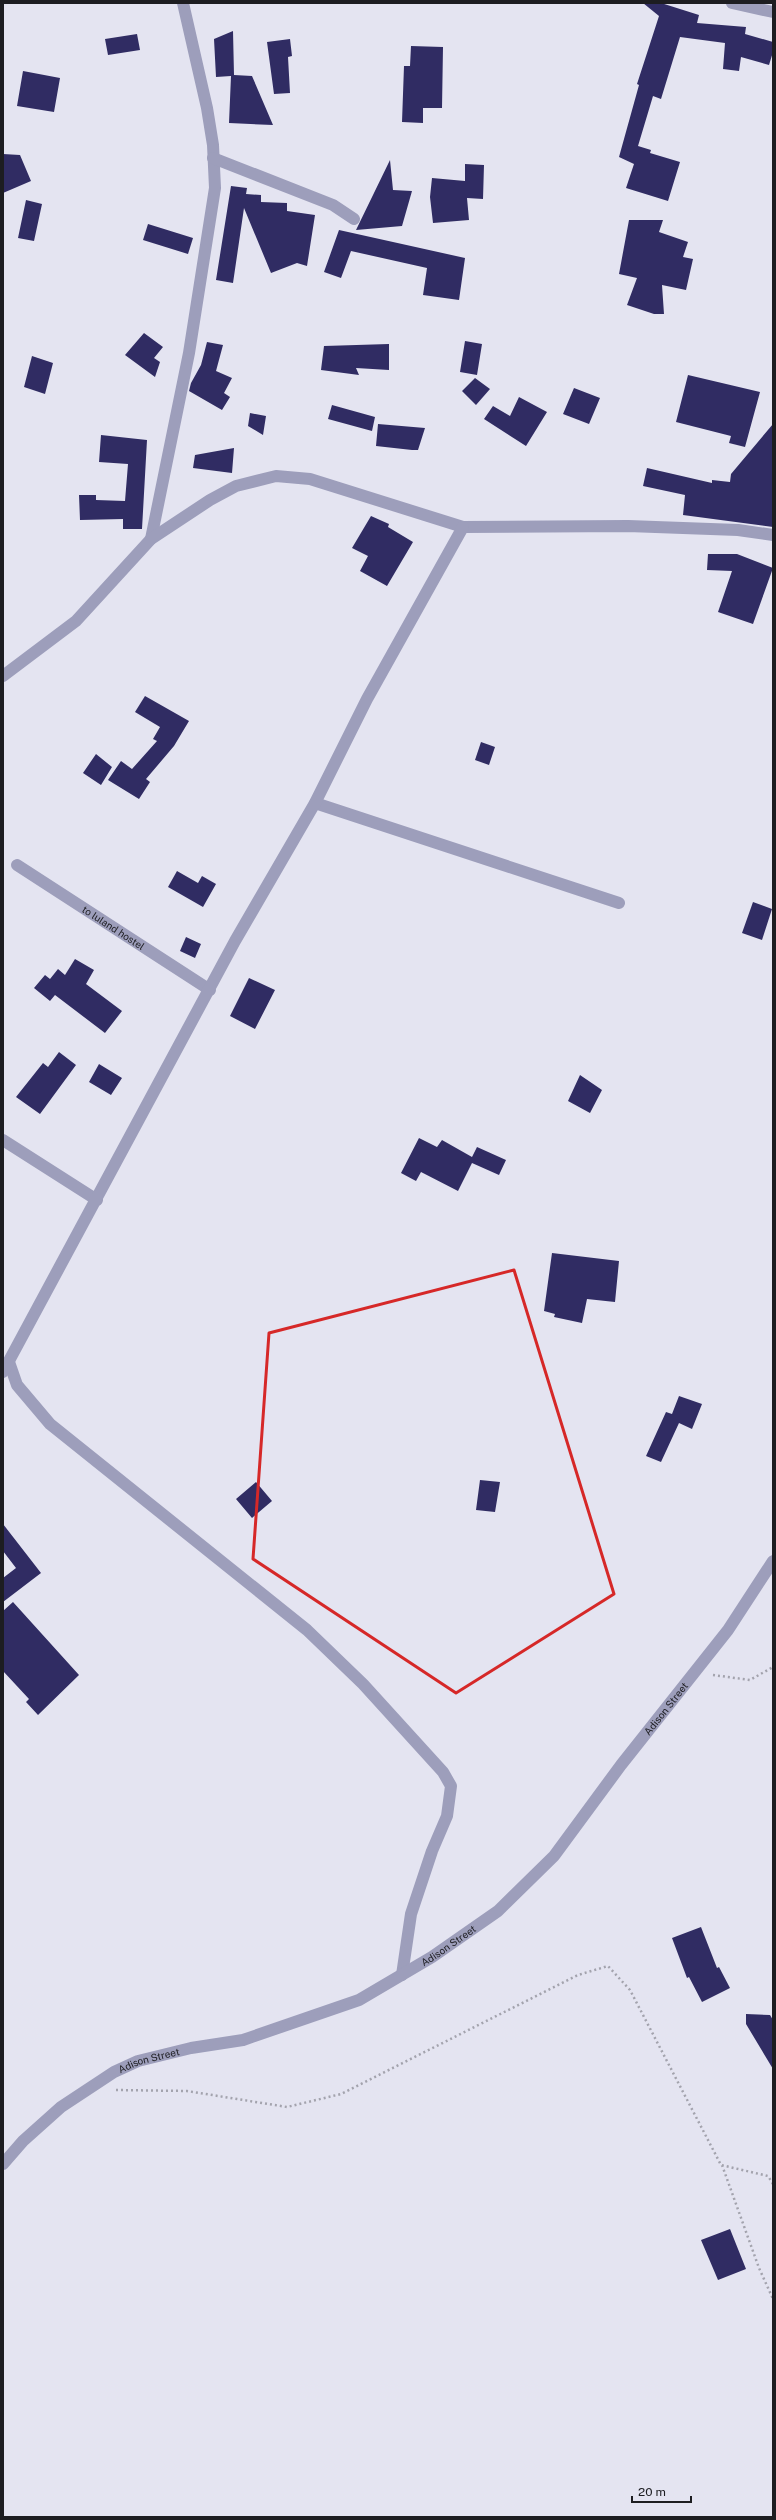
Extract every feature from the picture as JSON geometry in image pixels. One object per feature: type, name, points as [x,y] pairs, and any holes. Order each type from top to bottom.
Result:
[{"type":"street","points":[[151,539],[190,345],[215,188],[213,158],[206,108],[183,3]]},
{"type":"street","points":[[732,3],[773,12]]},
{"type":"street","points":[[213,158],[333,205],[354,219]]},
{"type":"street","points":[[3,676],[76,621],[151,539],[210,500],[236,486],[276,476],[310,479],[463,527],[628,526],[738,530],[773,535]]},
{"type":"street","points":[[402,1975],[411,1914],[432,1851],[447,1816],[451,1786],[442,1772],[363,1684],[307,1630],[50,1424],[17,1385],[6,1367],[210,990],[315,803],[368,700],[463,527]]},
{"type":"street","points":[[315,803],[619,903]]},
{"type":"street","name":"to luland hostel","points":[[17,865],[210,990]]},
{"type":"street","points":[[3,1140],[97,1200]]},
{"type":"street","name":"Adison Street","points":[[3,2164],[39,2126],[87,2088],[114,2072],[138,2061],[191,2048],[243,2040],[359,2000],[432,1957],[498,1911],[532,1880],[554,1856],[621,1765],[728,1630],[773,1561]]},
{"type":"path","points":[[695,1673],[750,1680],[773,1667]]},
{"type":"path","points":[[87,2088],[187,2091],[287,2107],[318,2100],[341,2094],[578,1976],[608,1966],[630,1990],[722,2165],[759,2268],[773,2299]]},
{"type":"path","points":[[722,2165],[768,2176],[773,2184]]},
{"type":"highlighted area","points":[[514,1270],[614,1594],[456,1693],[253,1559],[269,1333]]},
{"type":"building","points":[[643,3],[661,3],[699,15],[697,23],[746,27],[745,34],[773,42],[773,52],[769,65],[741,57],[739,71],[723,69],[725,43],[680,37],[661,99],[653,96],[638,146],[651,150],[650,153],[680,162],[668,201],[626,188],[634,164],[619,157],[639,85],[637,84],[659,16]]},
{"type":"building","points":[[233,31],[234,75],[252,76],[273,125],[229,123],[231,76],[216,77],[214,39]]},
{"type":"building","points":[[137,34],[140,50],[108,55],[105,39]]},
{"type":"building","points":[[290,39],[292,56],[288,57],[290,93],[274,94],[267,42]]},
{"type":"building","points":[[411,46],[443,47],[442,108],[423,108],[423,123],[402,122],[404,66],[410,66]]},
{"type":"building","points":[[23,71],[60,78],[54,112],[17,106]]},
{"type":"building","points":[[3,154],[20,155],[31,181],[3,193]]},
{"type":"building","points":[[390,160],[393,190],[412,191],[402,226],[356,230]]},
{"type":"building","points":[[465,164],[484,165],[483,199],[467,198],[469,220],[433,223],[430,197],[432,178],[465,181]]},
{"type":"building","points":[[231,186],[247,188],[246,194],[261,195],[261,202],[287,203],[287,211],[315,215],[307,266],[297,263],[271,273],[244,208],[233,283],[216,280]]},
{"type":"building","points":[[26,200],[42,204],[34,241],[18,238]]},
{"type":"building","points":[[629,220],[663,220],[659,232],[688,242],[683,257],[693,259],[686,290],[662,285],[664,314],[654,314],[627,305],[637,278],[619,274]]},
{"type":"building","points":[[148,224],[193,238],[188,254],[143,240]]},
{"type":"building","points":[[339,230],[465,258],[459,300],[423,295],[427,268],[351,251],[341,278],[324,272]]},
{"type":"building","points":[[144,333],[163,347],[154,358],[160,362],[155,377],[125,355]]},
{"type":"building","points":[[465,341],[482,344],[477,375],[460,372]]},
{"type":"building","points":[[207,342],[223,345],[216,371],[232,378],[224,393],[230,397],[222,410],[189,391],[191,383],[201,365]]},
{"type":"building","points":[[389,344],[389,370],[356,368],[359,375],[321,370],[324,346]]},
{"type":"building","points":[[32,356],[53,363],[45,394],[24,387]]},
{"type":"building","points":[[688,375],[760,392],[745,447],[729,443],[731,436],[676,422]]},
{"type":"building","points":[[475,378],[490,389],[476,405],[462,391]]},
{"type":"building","points":[[574,388],[600,398],[589,424],[563,414]]},
{"type":"building","points":[[519,397],[547,412],[526,446],[484,419],[493,406],[510,416]]},
{"type":"building","points":[[332,405],[375,417],[372,431],[328,419]]},
{"type":"building","points":[[250,413],[266,416],[263,435],[248,426]]},
{"type":"building","points":[[378,424],[425,428],[418,450],[376,446]]},
{"type":"building","points":[[773,424],[773,527],[683,515],[685,495],[643,486],[647,468],[712,483],[712,480],[730,482],[731,474]]},
{"type":"building","points":[[101,435],[147,440],[142,529],[123,529],[123,519],[80,520],[79,495],[96,495],[96,500],[125,501],[128,464],[99,462]]},
{"type":"building","points":[[234,448],[232,473],[193,468],[195,455]]},
{"type":"building","points":[[371,516],[389,524],[388,527],[413,542],[387,586],[360,571],[368,556],[352,548]]},
{"type":"building","points":[[708,554],[737,554],[773,568],[753,624],[718,612],[732,571],[707,570]]},
{"type":"building","points":[[145,696],[189,721],[174,746],[146,779],[150,782],[139,799],[108,780],[121,761],[132,769],[157,741],[153,739],[160,727],[135,712]]},
{"type":"building","points":[[481,742],[495,747],[489,765],[475,760]]},
{"type":"building","points":[[96,754],[112,767],[101,785],[83,773]]},
{"type":"building","points":[[177,871],[198,883],[202,876],[216,884],[203,907],[168,887]]},
{"type":"building","points":[[753,902],[772,909],[762,940],[742,933]]},
{"type":"building","points":[[186,937],[201,944],[195,958],[180,951]]},
{"type":"building","points":[[75,959],[94,970],[86,984],[122,1011],[105,1033],[55,995],[50,1001],[34,988],[45,975],[50,979],[58,969],[65,975]]},
{"type":"building","points":[[249,978],[275,990],[255,1029],[230,1016]]},
{"type":"building","points":[[59,1052],[76,1065],[40,1114],[16,1097],[43,1063],[48,1067]]},
{"type":"building","points":[[99,1064],[122,1078],[111,1095],[89,1082]]},
{"type":"building","points":[[580,1075],[602,1090],[590,1113],[568,1101]]},
{"type":"building","points":[[419,1138],[437,1147],[442,1140],[472,1157],[477,1147],[506,1160],[499,1175],[472,1163],[458,1191],[421,1172],[416,1181],[401,1173]]},
{"type":"building","points":[[552,1253],[619,1261],[615,1302],[587,1299],[582,1323],[554,1317],[555,1314],[544,1311]]},
{"type":"building","points":[[679,1396],[702,1404],[692,1429],[679,1423],[661,1462],[646,1456],[666,1412],[672,1414]]},
{"type":"building","points":[[480,1480],[500,1482],[495,1512],[476,1510]]},
{"type":"building","points":[[256,1482],[272,1501],[252,1518],[236,1499]]},
{"type":"building","points":[[3,1524],[41,1573],[3,1602],[3,1578],[16,1568],[3,1551]]},
{"type":"building","points":[[13,1602],[79,1675],[38,1715],[26,1702],[29,1699],[3,1671],[3,1611]]},
{"type":"building","points":[[701,1927],[717,1968],[719,1967],[730,1988],[702,2002],[689,1977],[687,1978],[672,1938]]},
{"type":"building","points":[[746,2014],[770,2015],[773,2020],[773,2069],[746,2024]]},
{"type":"building","points":[[730,2229],[746,2269],[718,2280],[701,2240]]}]
